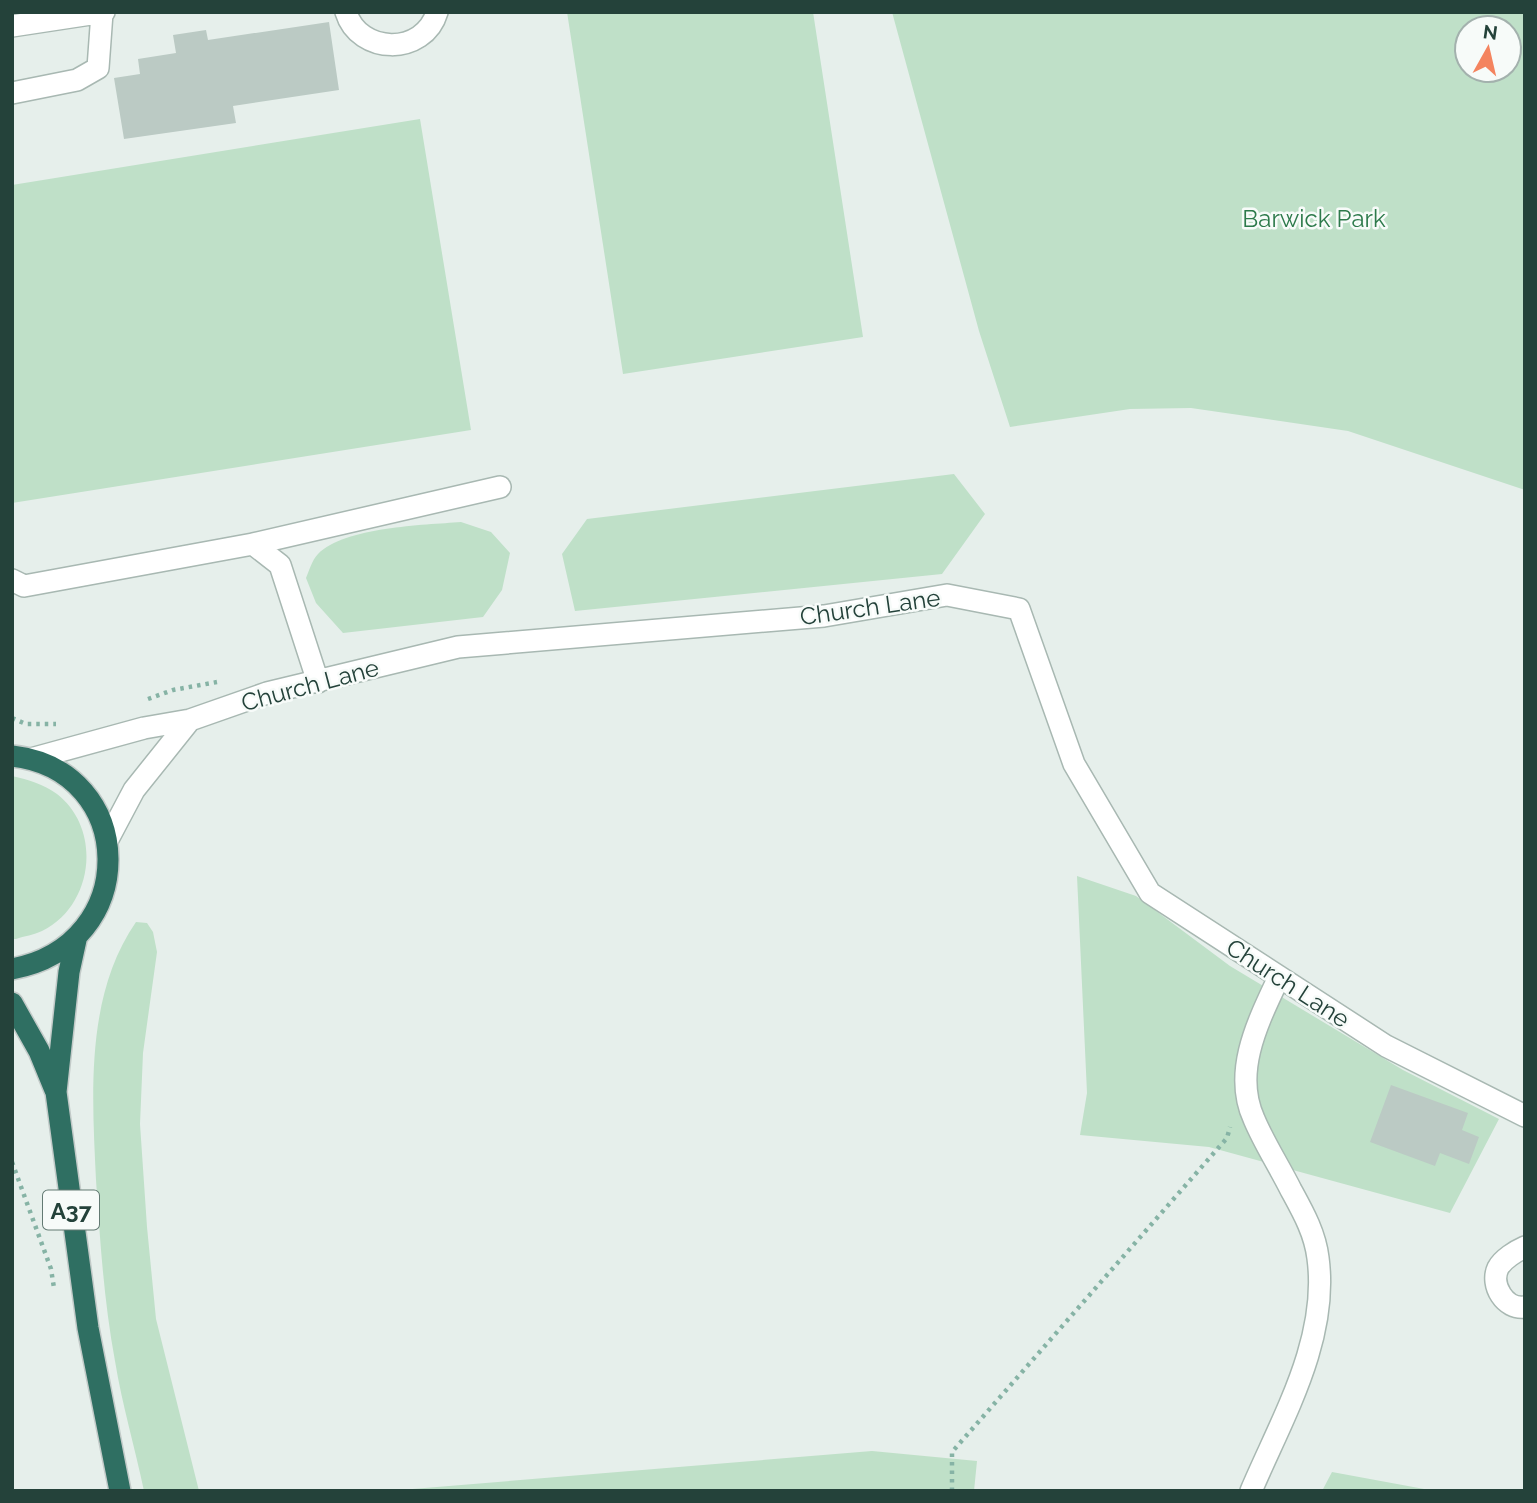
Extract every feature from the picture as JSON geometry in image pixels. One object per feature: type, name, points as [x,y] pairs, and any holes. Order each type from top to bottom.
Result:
[{"type":"highway","points":[[12,969],[34,965],[57,955],[76,940],[93,919],[104,895],[109,868],[107,841],[100,819],[88,799],[53,768],[22,757]]},
{"type":"highway","name":"A37","points":[[76,940],[69,972],[56,1092],[88,1328],[120,1491]]},
{"type":"highway","name":"A37","points":[[12,1003],[39,1051],[56,1092]]},
{"type":"street","points":[[12,26],[103,12],[98,68],[76,80],[12,93]]},
{"type":"street","points":[[346,12],[357,32],[384,45],[414,40],[426,32],[437,12]]},
{"type":"street","points":[[12,580],[24,586],[253,544],[500,487]]},
{"type":"street","points":[[253,544],[280,565],[318,682]]},
{"type":"street","name":"Church Lane","points":[[22,757],[190,720],[267,693],[458,647],[824,616],[947,595],[1019,609],[1073,764],[1150,893],[1386,1046],[1525,1116]]},
{"type":"street","points":[[107,841],[134,790],[190,720]]},
{"type":"street","points":[[1251,1491],[1296,1386],[1313,1338],[1320,1302],[1318,1258],[1311,1227],[1252,1116],[1245,1077],[1258,1023],[1279,977]]},
{"type":"street","points":[[1525,1247],[1499,1266],[1496,1288],[1508,1302],[1525,1307]]},
{"type":"path","points":[[952,1491],[952,1452],[1227,1138],[1230,1125]]},
{"type":"path","points":[[12,1162],[51,1269],[56,1296]]},
{"type":"green space","points":[[567,12],[813,12],[863,337],[623,374]]},
{"type":"green space","name":"Barwick Park","points":[[892,12],[1525,12],[1525,490],[1348,431],[1191,408],[1130,409],[1010,427],[979,331]]},
{"type":"green space","points":[[420,119],[471,430],[12,503],[12,185]]},
{"type":"green space","points":[[954,474],[985,514],[942,574],[575,611],[562,554],[587,519]]},
{"type":"green space","points":[[461,522],[491,532],[510,553],[502,590],[483,617],[343,633],[316,603],[306,578],[316,556],[330,545],[346,538],[385,529]]},
{"type":"green space","points":[[12,776],[36,783],[57,794],[72,809],[81,827],[86,847],[86,867],[72,904],[59,919],[42,931],[16,939],[12,939]]},
{"type":"green space","points":[[1077,876],[1136,896],[1230,966],[1403,1070],[1499,1119],[1450,1213],[1209,1147],[1080,1135],[1087,1093]]},
{"type":"green space","points":[[136,922],[147,923],[153,932],[157,952],[143,1053],[140,1124],[156,1319],[199,1491],[144,1491],[118,1377],[105,1294],[94,1147],[95,1046],[108,981],[119,951]]},
{"type":"green space","points":[[872,1451],[977,1461],[974,1491],[388,1491]]},
{"type":"green space","points":[[1332,1472],[1435,1491],[1322,1491]]},
{"type":"building","points":[[329,22],[339,90],[233,106],[236,123],[124,139],[114,78],[140,74],[138,59],[176,53],[173,35],[206,30],[208,40]]},
{"type":"building","points":[[1391,1085],[1468,1113],[1462,1130],[1479,1137],[1469,1164],[1440,1153],[1435,1166],[1370,1142]]}]
